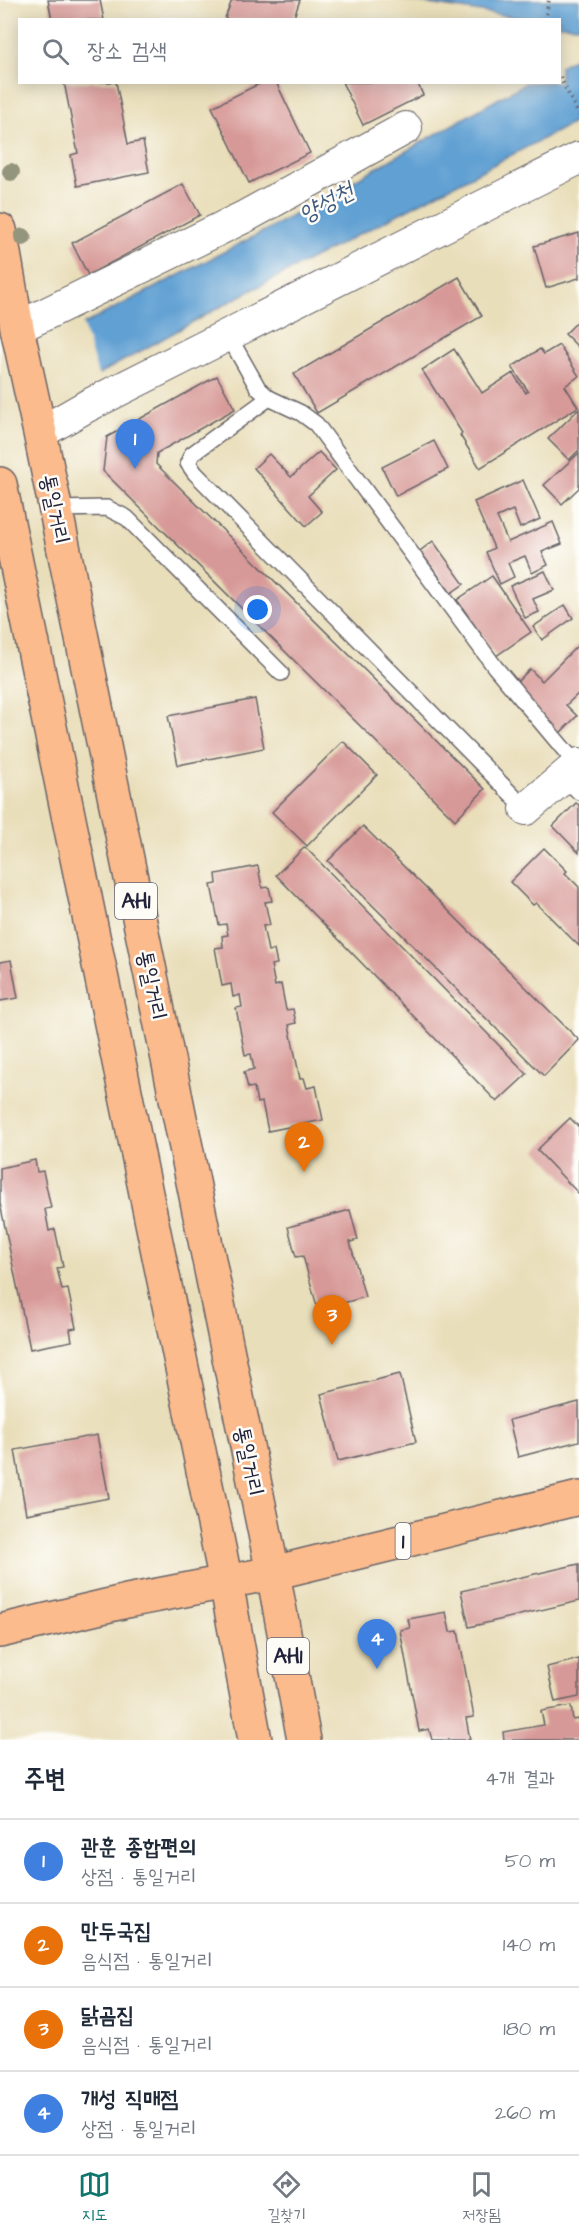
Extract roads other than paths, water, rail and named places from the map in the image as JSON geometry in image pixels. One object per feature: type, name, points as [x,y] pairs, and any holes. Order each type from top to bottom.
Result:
[{"type":"main road","name":"통일거리","points":[[0,230],[17,328],[273,1573],[304,1740]]},
{"type":"main road","name":"AH1","points":[[0,484],[226,1582],[255,1740]]},
{"type":"main road","name":"1","points":[[0,1631],[127,1601],[273,1573],[579,1498]]},
{"type":"street","points":[[17,328],[246,216],[406,128]]},
{"type":"street","points":[[40,433],[87,406],[579,158]]},
{"type":"street","points":[[526,809],[575,774]]},
{"type":"lane","points":[[228,335],[258,388],[269,399],[301,413],[316,424],[575,774]]},
{"type":"lane","points":[[269,399],[192,454],[188,463],[195,473],[526,809]]},
{"type":"lane","points":[[56,509],[107,508],[127,518],[281,673]]},
{"type":"water","points":[[403,0],[579,0],[579,26],[561,25],[561,18],[520,18]]},
{"type":"water","name":"양성천","points":[[579,56],[579,120],[231,301],[0,429],[0,375],[86,323],[272,227],[524,84],[561,84],[561,65]]},
{"type":"place","name":"관훈 종합편의","points":[[135,469]]},
{"type":"place","name":"만두국집","points":[[304,1172]]},
{"type":"place","name":"닭곰집","points":[[332,1345]]},
{"type":"place","name":"개성 직매점","points":[[377,1669]]}]
